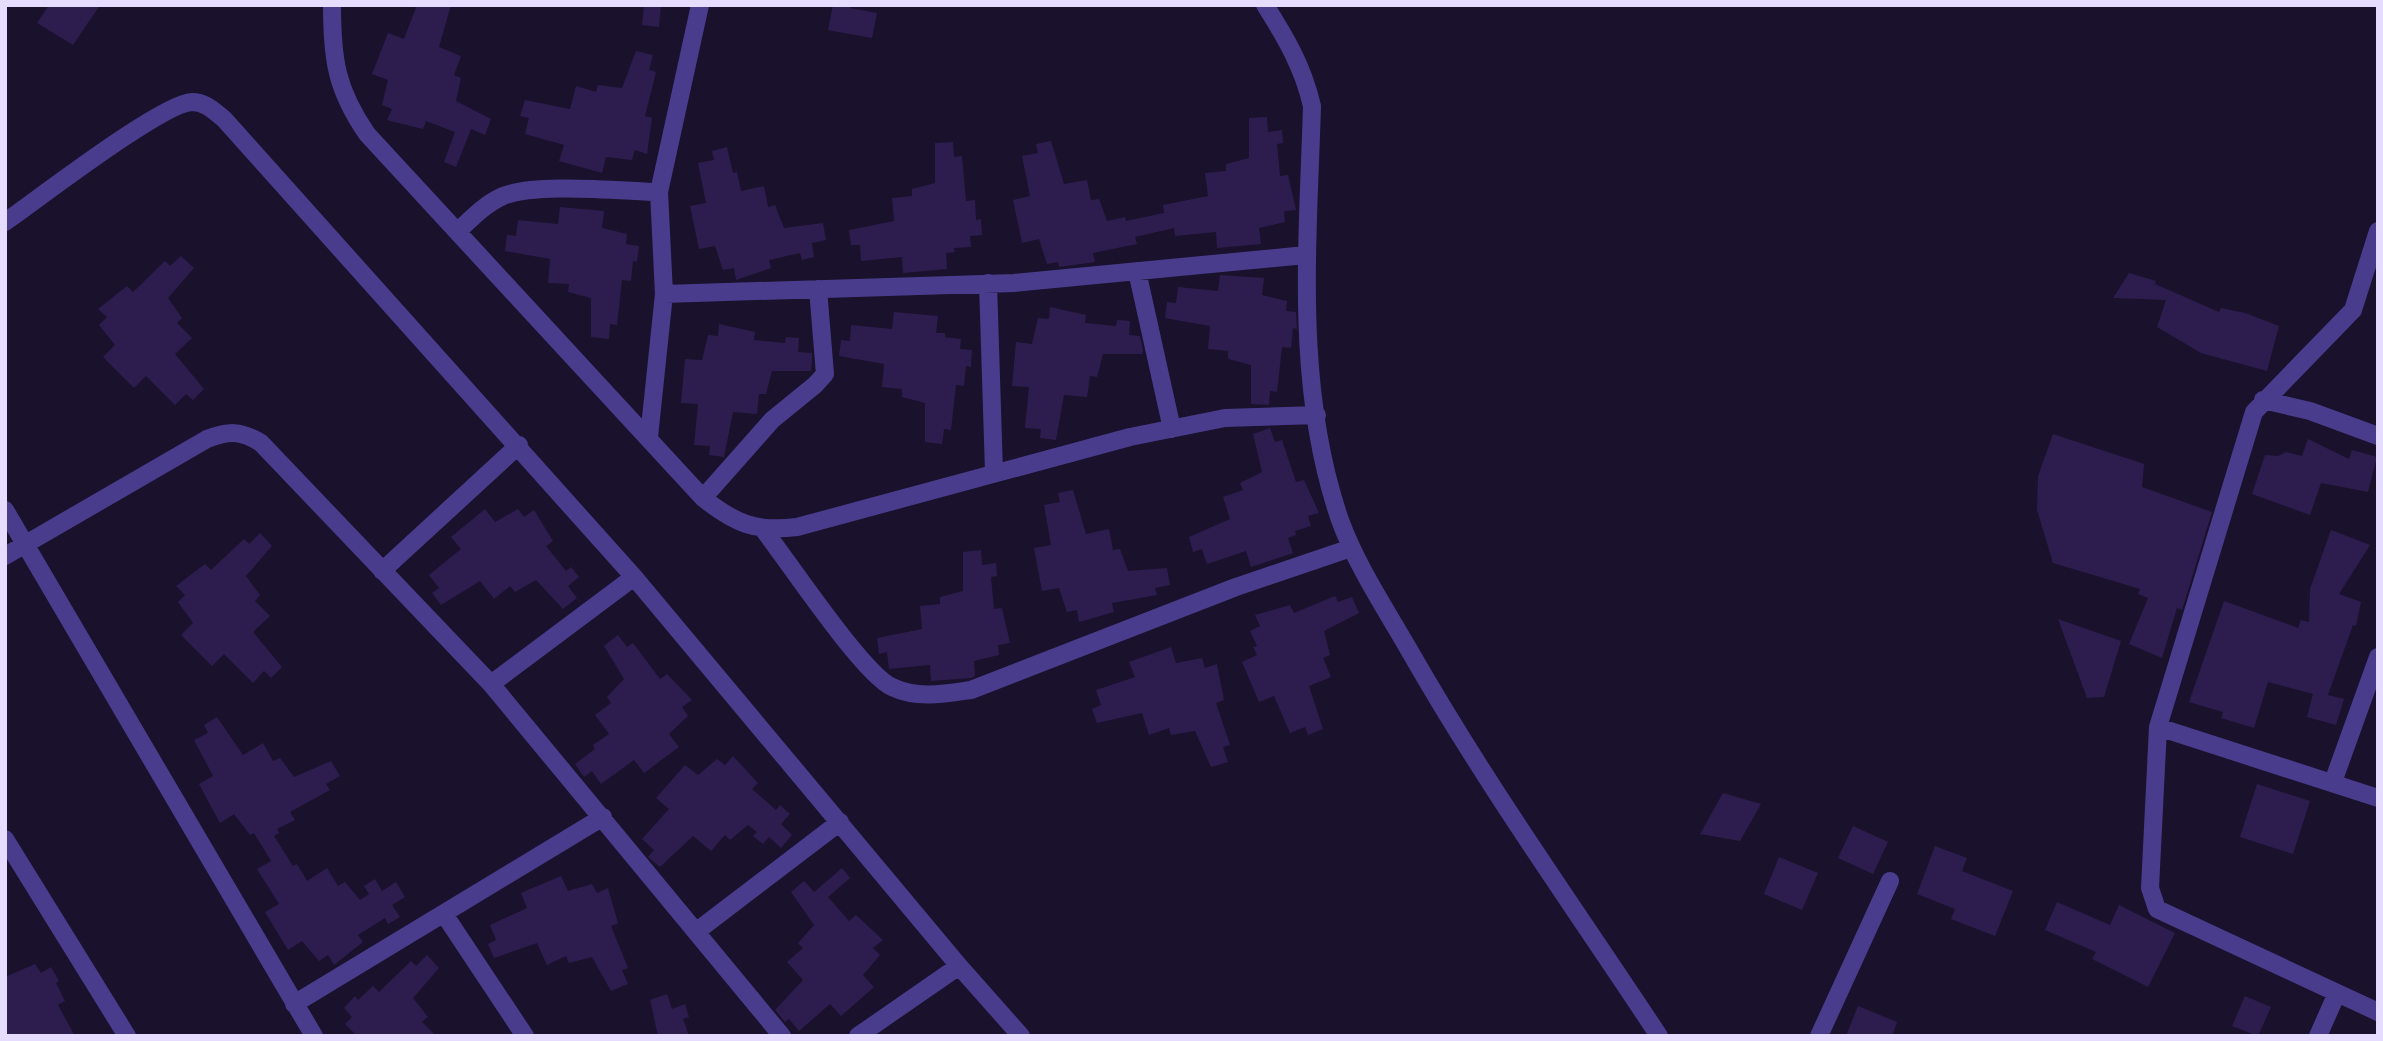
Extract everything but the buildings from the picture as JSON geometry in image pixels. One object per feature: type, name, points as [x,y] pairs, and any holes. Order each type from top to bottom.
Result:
[{"type":"street","points":[[332,5],[335,61],[342,92],[367,134],[703,498],[741,524],[763,529],[797,527],[994,472],[1225,418],[1317,415]]},
{"type":"street","points":[[649,438],[664,294],[659,192],[700,5]]},
{"type":"street","points":[[1265,5],[1292,46],[1304,73],[1312,106],[1306,318],[1317,415],[1331,487],[1352,548],[1438,700],[1658,1036]]},
{"type":"street","points":[[5,222],[159,113],[189,102],[204,103],[224,119],[635,577],[959,966],[1021,1036]]},
{"type":"street","points":[[457,231],[486,205],[503,196],[527,191],[659,192]]},
{"type":"street","points":[[2376,242],[2353,310],[2254,412],[2158,727],[2150,888],[2157,909],[2378,1012]]},
{"type":"street","points":[[664,294],[988,283],[1306,255]]},
{"type":"street","points":[[1137,271],[1172,429]]},
{"type":"street","points":[[988,283],[994,472]]},
{"type":"street","points":[[703,498],[772,420],[816,385],[825,373],[818,289]]},
{"type":"street","points":[[2263,400],[2320,415],[2378,436]]},
{"type":"street","points":[[5,556],[207,439],[229,432],[246,433],[261,443],[491,684],[782,1036]]},
{"type":"street","points":[[382,571],[519,445]]},
{"type":"street","points":[[5,510],[314,1036]]},
{"type":"street","points":[[763,529],[874,676],[908,693],[935,695],[971,690],[1236,587],[1352,548]]},
{"type":"street","points":[[491,684],[635,577]]},
{"type":"street","points":[[2333,782],[2378,657]]},
{"type":"street","points":[[2158,727],[2378,798]]},
{"type":"street","points":[[294,1004],[603,817]]},
{"type":"street","points":[[696,931],[841,822]]},
{"type":"street","points":[[5,839],[127,1036]]},
{"type":"street","points":[[1819,1036],[1890,881]]},
{"type":"street","points":[[444,914],[525,1036]]},
{"type":"street","points":[[858,1036],[959,966]]},
{"type":"street","points":[[2318,1036],[2337,993]]}]
